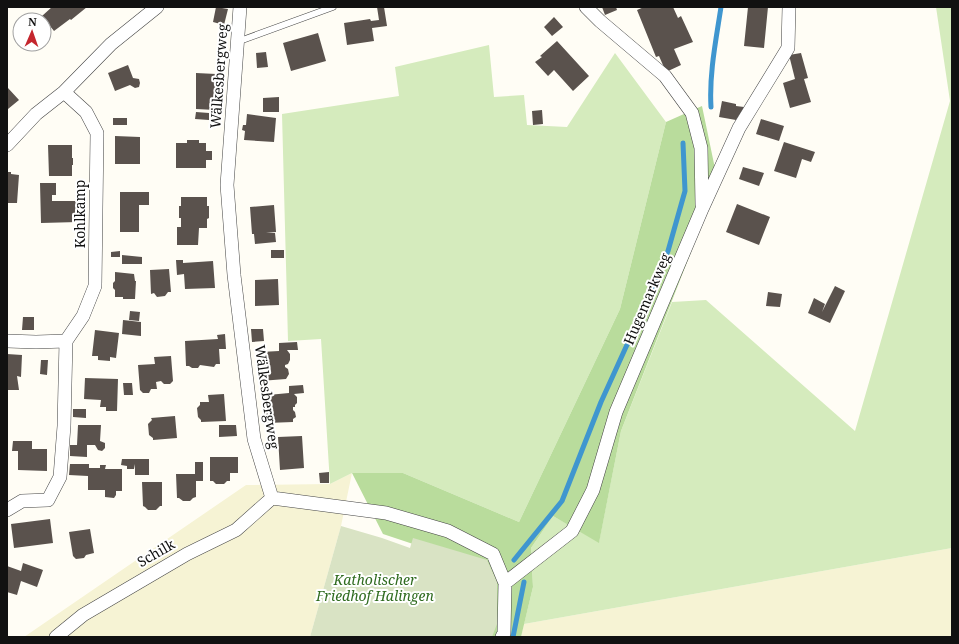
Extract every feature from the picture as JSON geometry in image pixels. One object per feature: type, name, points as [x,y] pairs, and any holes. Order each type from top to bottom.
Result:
[{"type":"street","points":[[7,145],[36,114],[64,92],[111,44],[158,7]]},
{"type":"street","name":"Wälkesbergweg","points":[[240,7],[227,185],[234,275],[254,439],[272,498]]},
{"type":"street","points":[[586,7],[600,21],[665,76],[692,113],[701,148],[702,209]]},
{"type":"street","name":"Hugemarkweg","points":[[506,583],[572,531],[593,490],[616,412],[702,209],[739,128],[788,48],[789,7]]},
{"type":"street","name":"Kohlkamp","points":[[64,92],[86,112],[97,133],[95,286],[83,316],[66,341]]},
{"type":"street","points":[[7,341],[66,341],[64,426],[60,477],[48,500],[22,501],[7,510]]},
{"type":"street","points":[[272,498],[386,513],[448,530],[494,554],[506,583],[504,632],[502,637]]},
{"type":"street","name":"Schilk","points":[[56,637],[89,611],[187,554],[236,530],[272,498]]},
{"type":"lane","points":[[237,42],[333,7]]},
{"type":"shaded area","points":[[352,473],[341,526],[310,637],[24,637],[246,485],[330,484]]},
{"type":"shaded area","points":[[952,548],[952,637],[521,637],[524,624]]},
{"type":"green space","points":[[936,7],[952,7],[952,548],[524,624],[533,587],[531,548],[553,516],[599,542],[621,431],[672,302],[706,300],[855,431],[950,101]]},
{"type":"green space","points":[[489,45],[494,97],[524,95],[527,125],[567,127],[615,53],[666,122],[620,309],[519,522],[403,473],[352,473],[330,484],[321,339],[288,341],[282,114],[399,96],[395,67]]},
{"type":"green space","points":[[702,106],[718,183],[621,431],[599,543],[553,516],[531,548],[533,587],[521,637],[478,637],[464,561],[383,534],[352,473],[403,473],[519,522],[620,309],[666,122]]},
{"type":"green space","name":"Katholischer Friedhof Halingen","points":[[341,526],[410,548],[413,538],[487,560],[497,582],[497,624],[492,637],[310,637]]},
{"type":"building","points":[[52,7],[87,7],[54,31],[52,28],[52,12],[46,12]]},
{"type":"building","points":[[216,7],[228,9],[224,25],[213,22]]},
{"type":"building","points":[[377,7],[384,7],[387,26],[372,28],[374,41],[347,45],[344,23],[370,19],[371,21],[379,20]]},
{"type":"building","points":[[602,7],[616,7],[617,10],[605,15]]},
{"type":"building","points":[[644,7],[673,7],[678,18],[681,16],[693,42],[674,49],[681,65],[666,72],[659,56],[656,57],[637,10]]},
{"type":"building","points":[[748,7],[768,7],[764,48],[744,46]]},
{"type":"building","points":[[554,17],[563,27],[552,36],[544,27]]},
{"type":"building","points":[[318,33],[326,61],[291,71],[283,43]]},
{"type":"building","points":[[557,41],[589,76],[573,91],[554,70],[548,76],[535,62],[542,57],[540,56]]},
{"type":"building","points":[[266,52],[268,67],[257,68],[256,53]]},
{"type":"building","points":[[801,53],[808,78],[804,79],[811,102],[790,108],[783,83],[795,79],[789,55]]},
{"type":"building","points":[[128,65],[133,78],[139,79],[139,87],[135,88],[130,85],[115,91],[108,73]]},
{"type":"building","points":[[196,73],[216,74],[215,110],[196,109]]},
{"type":"building","points":[[8,88],[19,100],[8,109],[7,89]]},
{"type":"building","points":[[279,97],[279,112],[263,112],[263,98]]},
{"type":"building","points":[[722,101],[744,107],[736,120],[719,117]]},
{"type":"building","points":[[542,110],[543,124],[533,125],[532,111]]},
{"type":"building","points":[[196,112],[209,113],[209,120],[195,119]]},
{"type":"building","points":[[247,114],[276,118],[274,142],[244,140],[245,131],[242,130],[243,125],[246,125]]},
{"type":"building","points":[[113,118],[127,118],[127,125],[113,125]]},
{"type":"building","points":[[761,119],[784,126],[779,141],[756,134]]},
{"type":"building","points":[[115,136],[140,137],[140,164],[115,164]]},
{"type":"building","points":[[187,140],[199,140],[199,143],[206,143],[206,151],[212,151],[212,160],[206,160],[206,168],[176,168],[176,143],[187,143]]},
{"type":"building","points":[[784,142],[815,152],[811,162],[802,159],[796,178],[774,171]]},
{"type":"building","points":[[48,145],[72,145],[72,176],[49,176]]},
{"type":"building","points":[[743,167],[764,173],[759,186],[739,179]]},
{"type":"building","points":[[7,172],[19,175],[17,203],[7,203]]},
{"type":"building","points":[[40,183],[56,183],[56,195],[52,195],[52,201],[78,201],[78,222],[41,223]]},
{"type":"building","points":[[120,192],[149,192],[149,205],[139,205],[139,232],[120,232]]},
{"type":"building","points":[[181,197],[207,197],[209,218],[207,219],[207,228],[199,228],[198,245],[177,245],[177,227],[181,227],[179,206],[181,206]]},
{"type":"building","points":[[737,204],[770,217],[759,245],[726,232]]},
{"type":"building","points":[[274,205],[276,232],[266,233],[275,233],[276,242],[255,244],[254,234],[252,234],[250,207]]},
{"type":"building","points":[[271,250],[284,250],[284,258],[271,258]]},
{"type":"building","points":[[120,251],[120,257],[111,257],[111,252]]},
{"type":"building","points":[[122,255],[142,257],[142,264],[122,264]]},
{"type":"building","points":[[176,260],[183,260],[183,263],[213,261],[215,288],[185,289],[184,274],[177,275]]},
{"type":"building","points":[[169,269],[171,292],[168,292],[165,296],[157,297],[154,293],[151,294],[150,270]]},
{"type":"building","points":[[115,272],[134,274],[136,281],[135,299],[115,297],[113,283],[115,281]]},
{"type":"building","points":[[278,279],[279,305],[255,306],[255,280]]},
{"type":"building","points":[[835,286],[845,291],[830,323],[808,313],[814,298],[825,304],[822,312]]},
{"type":"building","points":[[768,292],[782,294],[780,307],[766,306]]},
{"type":"building","points":[[130,311],[140,312],[139,321],[129,320]]},
{"type":"building","points":[[23,317],[34,317],[34,330],[22,330]]},
{"type":"building","points":[[123,320],[141,322],[141,336],[122,334]]},
{"type":"building","points":[[251,329],[263,329],[264,341],[252,342]]},
{"type":"building","points":[[95,330],[119,333],[116,358],[110,357],[110,361],[98,360],[98,356],[92,356]]},
{"type":"building","points":[[225,334],[226,349],[219,349],[220,364],[216,364],[214,367],[200,365],[198,368],[186,366],[185,341],[218,339],[217,335]]},
{"type":"building","points":[[297,342],[298,350],[287,350],[290,354],[290,360],[288,364],[285,365],[289,374],[286,379],[260,381],[257,367],[259,366],[261,359],[261,352],[279,351],[279,343]]},
{"type":"building","points":[[7,354],[22,355],[21,377],[17,376],[19,390],[7,390]]},
{"type":"building","points":[[171,356],[173,381],[170,384],[164,384],[161,381],[156,382],[157,389],[151,389],[149,393],[143,393],[140,390],[138,365],[155,364],[154,357]]},
{"type":"building","points":[[41,360],[48,360],[47,375],[40,374]]},
{"type":"building","points":[[85,378],[118,379],[117,411],[106,411],[106,407],[100,407],[101,400],[84,399]]},
{"type":"building","points":[[123,383],[132,383],[133,395],[124,395]]},
{"type":"building","points":[[303,385],[304,393],[294,394],[297,397],[297,403],[295,407],[293,407],[296,417],[293,419],[293,422],[267,423],[267,416],[264,414],[264,409],[266,409],[266,404],[268,402],[268,395],[289,393],[289,386]]},
{"type":"building","points":[[224,394],[226,421],[201,422],[198,417],[197,408],[200,405],[200,402],[209,402],[208,395]]},
{"type":"building","points":[[73,409],[86,409],[86,418],[73,417]]},
{"type":"building","points":[[175,416],[177,438],[153,440],[153,438],[149,435],[148,424],[152,420],[151,418]]},
{"type":"building","points":[[78,425],[101,425],[100,441],[105,443],[105,448],[102,451],[98,450],[95,445],[87,445],[87,457],[70,456],[70,445],[77,445]]},
{"type":"building","points":[[219,425],[236,425],[237,436],[219,437]]},
{"type":"building","points":[[302,436],[304,468],[280,470],[278,437]]},
{"type":"building","points":[[13,441],[32,441],[32,449],[47,449],[47,471],[18,470],[18,451],[12,451]]},
{"type":"building","points":[[210,457],[238,457],[238,473],[230,473],[230,481],[227,481],[224,484],[216,484],[213,481],[210,481]]},
{"type":"building","points":[[122,459],[149,459],[149,475],[135,475],[135,464],[134,469],[127,469],[127,466],[121,465]]},
{"type":"building","points":[[195,462],[203,462],[203,481],[196,481],[196,497],[190,501],[183,501],[177,498],[176,474],[195,474]]},
{"type":"building","points":[[70,464],[89,464],[89,468],[100,468],[100,465],[106,465],[105,469],[122,469],[122,491],[116,491],[114,498],[105,497],[105,490],[88,490],[88,476],[69,475]]},
{"type":"building","points":[[329,472],[329,483],[320,483],[319,473]]},
{"type":"building","points":[[142,482],[162,482],[162,506],[156,510],[148,510],[143,506]]},
{"type":"building","points":[[50,519],[53,543],[14,548],[11,524]]},
{"type":"building","points":[[90,529],[94,553],[86,555],[84,558],[76,559],[73,556],[69,532]]},
{"type":"building","points":[[23,563],[43,570],[37,587],[21,581],[17,595],[7,592],[7,566],[21,571]]},
{"type":"waterway","points":[[711,107],[712,70],[721,7]]},
{"type":"waterway","points":[[514,560],[562,501],[601,402],[668,251],[685,191],[683,143]]},
{"type":"waterway","points":[[513,637],[524,582]]}]
